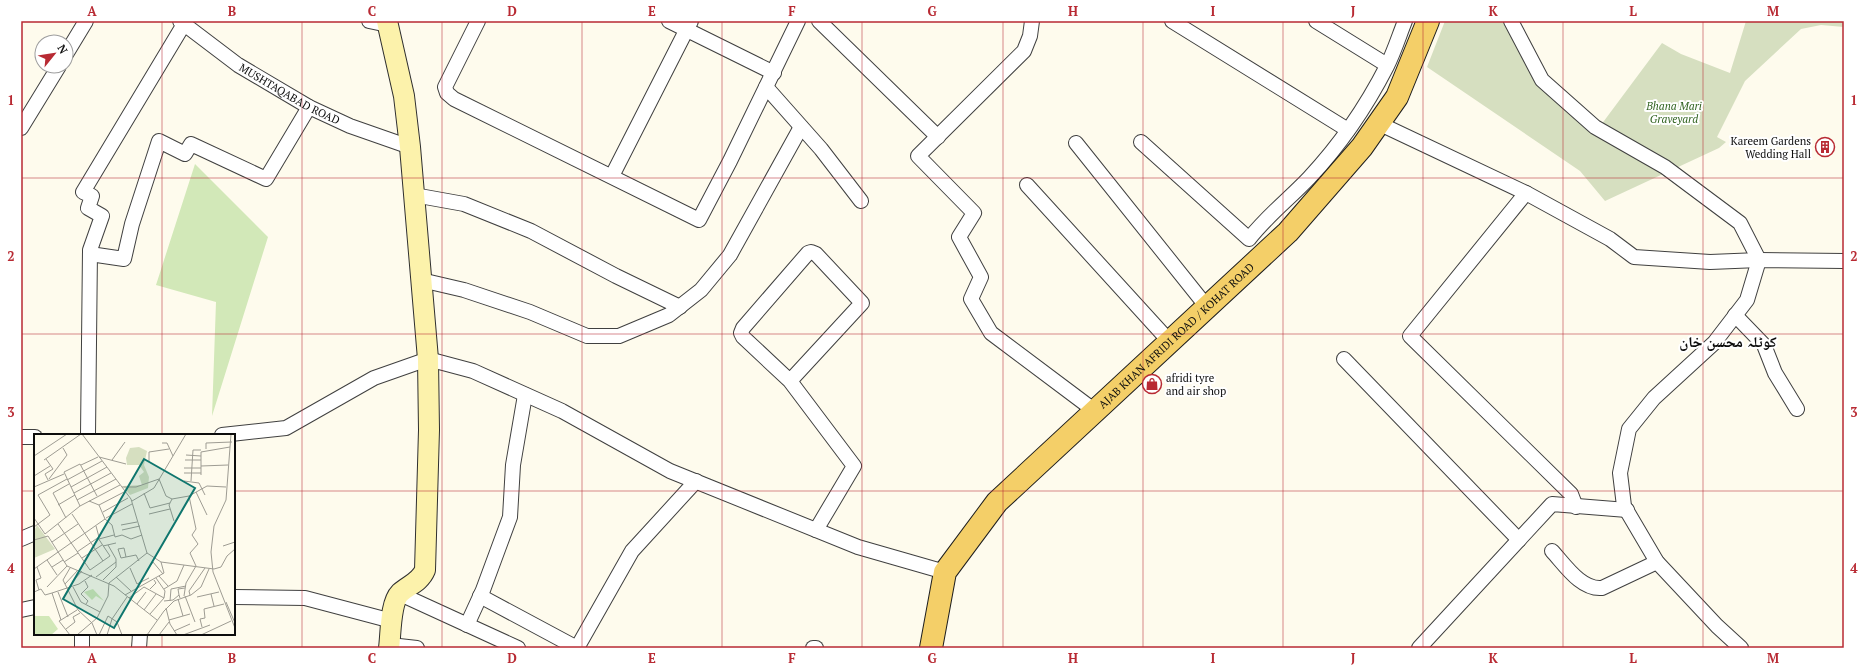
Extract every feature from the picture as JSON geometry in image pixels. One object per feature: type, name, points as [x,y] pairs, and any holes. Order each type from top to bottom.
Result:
[{"type":"main road","name":"AJAB KHAN AFRIDI ROAD / KOHAT ROAD","points":[[931,648],[945,572],[997,502],[1288,232],[1362,146],[1397,97],[1428,21]]},
{"type":"street","points":[[74,41],[86,21]]},
{"type":"street","points":[[478,21],[445,86],[447,94],[454,99],[699,220],[774,73],[798,21]]},
{"type":"street","points":[[669,21],[689,25],[774,73]]},
{"type":"street","points":[[819,21],[938,137]]},
{"type":"street","points":[[1032,21],[1030,36],[1024,51],[918,156],[974,213],[959,237],[981,277],[971,299],[991,333],[1095,412]]},
{"type":"street","points":[[1172,21],[1348,130]]},
{"type":"street","points":[[1316,21],[1387,65]]},
{"type":"street","points":[[1141,142],[1249,239],[1265,219],[1308,179],[1348,130],[1387,65],[1406,21]]},
{"type":"street","points":[[1511,21],[1542,80],[1595,127],[1665,167],[1740,223],[1759,260],[1747,300],[1714,343],[1654,398],[1629,429],[1620,473],[1624,506],[1658,562],[1717,626],[1741,648]]},
{"type":"street","points":[[381,22],[404,96],[410,147],[428,359],[429,430],[425,570],[422,578],[400,594],[394,602],[389,646],[417,648]]},
{"type":"street","points":[[88,434],[90,254],[102,216],[88,208],[92,196],[82,192],[188,24]]},
{"type":"street","name":"MUSHTAQABAD ROAD","points":[[188,24],[238,65],[309,107],[350,126],[410,147]]},
{"type":"street","points":[[612,176],[689,25]]},
{"type":"street","points":[[21,128],[54,74]]},
{"type":"street","points":[[766,88],[821,149],[861,201]]},
{"type":"street","points":[[90,254],[124,259],[132,224],[159,141],[184,154],[191,144],[266,179],[309,107]]},
{"type":"street","points":[[1378,123],[1526,193],[1610,239],[1634,257],[1710,262],[1759,260],[1844,261]]},
{"type":"street","points":[[421,280],[464,290],[530,312],[587,336],[619,336],[669,315],[701,290],[730,255],[801,127]]},
{"type":"street","points":[[1076,143],[1207,307]]},
{"type":"street","points":[[1027,185],[1170,342]]},
{"type":"street","points":[[1526,193],[1410,336],[1571,494],[1576,507]]},
{"type":"street","points":[[414,194],[464,204],[531,231],[616,276],[680,307]]},
{"type":"street","points":[[790,381],[862,303],[816,254],[811,252],[808,253],[743,328],[741,333],[790,381],[854,466],[816,530]]},
{"type":"street","points":[[1735,315],[1764,345],[1775,373],[1797,409]]},
{"type":"street","points":[[231,434],[286,428],[374,378],[428,359],[473,371],[562,411],[670,471],[858,547],[945,572]]},
{"type":"street","points":[[1344,359],[1519,540]]},
{"type":"street","points":[[467,625],[480,596],[510,517],[512,465],[525,395]]},
{"type":"street","points":[[21,437],[34,437]]},
{"type":"street","points":[[480,596],[577,648],[632,551],[696,481]]},
{"type":"street","points":[[1419,648],[1552,504],[1627,510]]},
{"type":"street","points":[[21,539],[34,533]]},
{"type":"street","points":[[1552,551],[1582,582],[1596,589],[1602,588],[1658,562]]},
{"type":"street","points":[[400,594],[518,648]]},
{"type":"street","points":[[235,597],[305,598],[392,621]]},
{"type":"street","points":[[21,610],[34,607]]},
{"type":"street","points":[[82,635],[82,648]]},
{"type":"street","points":[[139,648],[140,635]]},
{"type":"green space","name":"Bhana Mari Graveyard","points":[[1445,21],[1511,21],[1542,80],[1598,129],[1662,43],[1681,54],[1730,73],[1746,21],[1844,21],[1844,27],[1821,25],[1801,29],[1745,81],[1717,137],[1726,142],[1719,148],[1605,201],[1580,171],[1427,67]]},
{"type":"green space","points":[[195,164],[268,237],[212,416],[216,302],[156,285]]},
{"type":"place","name":"Kareem Gardens Wedding Hall","points":[[1825,147]]},
{"type":"place","name":"afridi tyre and air shop","points":[[1152,384]]},
{"type":"district","name":"کوٹلہ محسن خان","points":[[1728,342]]}]
